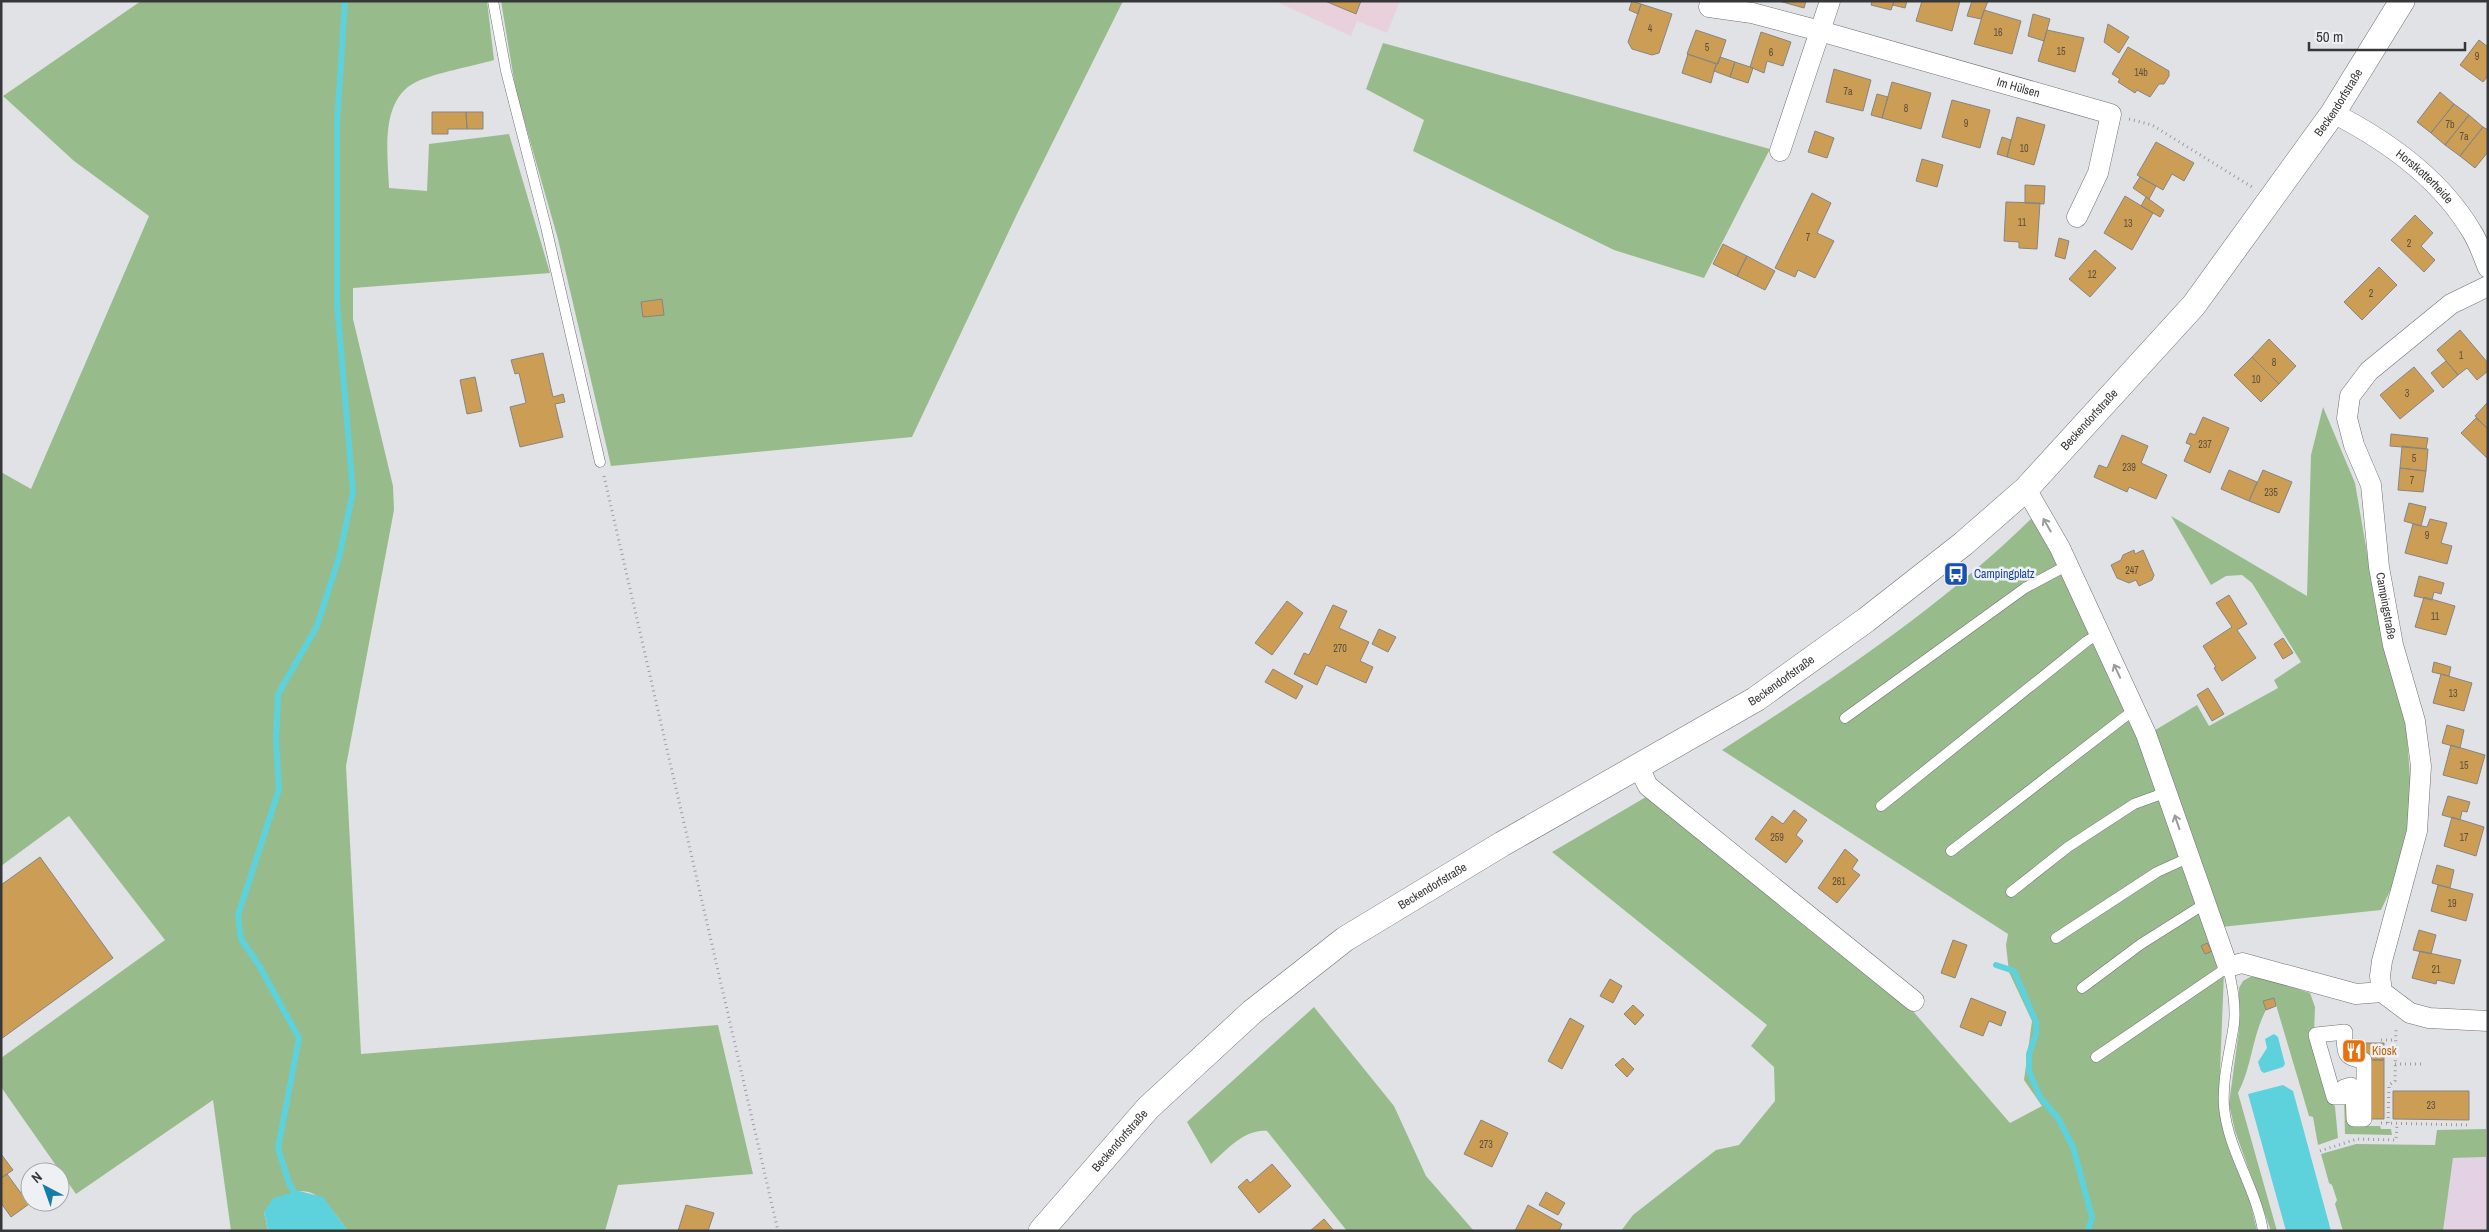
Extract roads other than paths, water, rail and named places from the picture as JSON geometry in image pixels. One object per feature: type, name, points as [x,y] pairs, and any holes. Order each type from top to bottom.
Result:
[{"type":"street","points":[[1780,151],[1830,1]]},
{"type":"street","name":"Beckendorfstraße","points":[[1041,1231],[1148,1108],[1252,1012],[1345,939],[1502,844],[1639,768],[1756,699],[1858,625],[1963,544],[2026,489],[2194,305],[2333,113],[2402,1]]},
{"type":"street","name":"Im Hülsen","points":[[1709,7],[1752,13],[1820,31],[2112,114],[2098,173],[2077,217]]},
{"type":"street","name":"Horstkotterheide","points":[[2333,113],[2367,130],[2412,162],[2447,196],[2473,233],[2488,268]]},
{"type":"street","name":"Campingstraße","points":[[2382,992],[2380,976],[2382,962],[2417,831],[2421,766],[2415,721],[2393,645],[2379,567],[2371,485],[2354,445],[2347,418],[2348,409],[2350,396],[2369,370],[2451,304],[2488,286]]},
{"type":"street","points":[[2026,489],[2068,565],[2135,710],[2167,792],[2228,967],[2242,962],[2356,994],[2382,992],[2410,1013],[2429,1018],[2488,1021]]},
{"type":"street","points":[[1639,768],[1648,786],[1914,1001]]},
{"type":"street","points":[[2345,1032],[2344,1048],[2348,1056],[2355,1060],[2364,1060],[2364,1119],[2354,1118],[2353,1087],[2351,1085],[2344,1087],[2344,1097],[2334,1097],[2316,1035],[2345,1032]]},
{"type":"lane","points":[[493,1],[506,71],[546,227],[600,462]]},
{"type":"lane","points":[[1845,718],[2025,588],[2068,565]]},
{"type":"lane","points":[[1881,806],[2087,641],[2100,634]]},
{"type":"lane","points":[[1951,851],[2135,710]]},
{"type":"lane","points":[[2011,892],[2068,847],[2134,804],[2167,792]]},
{"type":"lane","points":[[2056,938],[2157,872],[2190,857]]},
{"type":"lane","points":[[2082,988],[2149,939],[2206,903]]},
{"type":"lane","points":[[2096,1056],[2228,967],[2234,998],[2234,1022],[2225,1082],[2224,1106],[2227,1127],[2261,1220],[2263,1231]]},
{"type":"water","points":[[2274,1034],[2278,1037],[2285,1064],[2283,1067],[2264,1073],[2261,1071],[2258,1062],[2267,1048],[2265,1039]]},
{"type":"water","points":[[2283,1085],[2293,1091],[2331,1231],[2286,1231],[2248,1094]]},
{"type":"water","points":[[299,1191],[323,1197],[348,1231],[268,1231],[264,1212],[273,1198]]},
{"type":"waterway","points":[[298,1199],[289,1183],[278,1148],[299,1038],[260,967],[241,939],[238,915],[279,789],[276,741],[278,694],[317,626],[339,557],[353,492],[337,303],[337,124],[345,1]]},
{"type":"waterway","points":[[1996,965],[2014,971],[2036,1022],[2036,1034],[2029,1054],[2029,1071],[2040,1097],[2058,1118],[2073,1147],[2092,1217],[2088,1231]]},
{"type":"place","name":"Campingplatz","points":[[1956,574]]},
{"type":"place","name":"Kiosk","points":[[2354,1051]]}]
